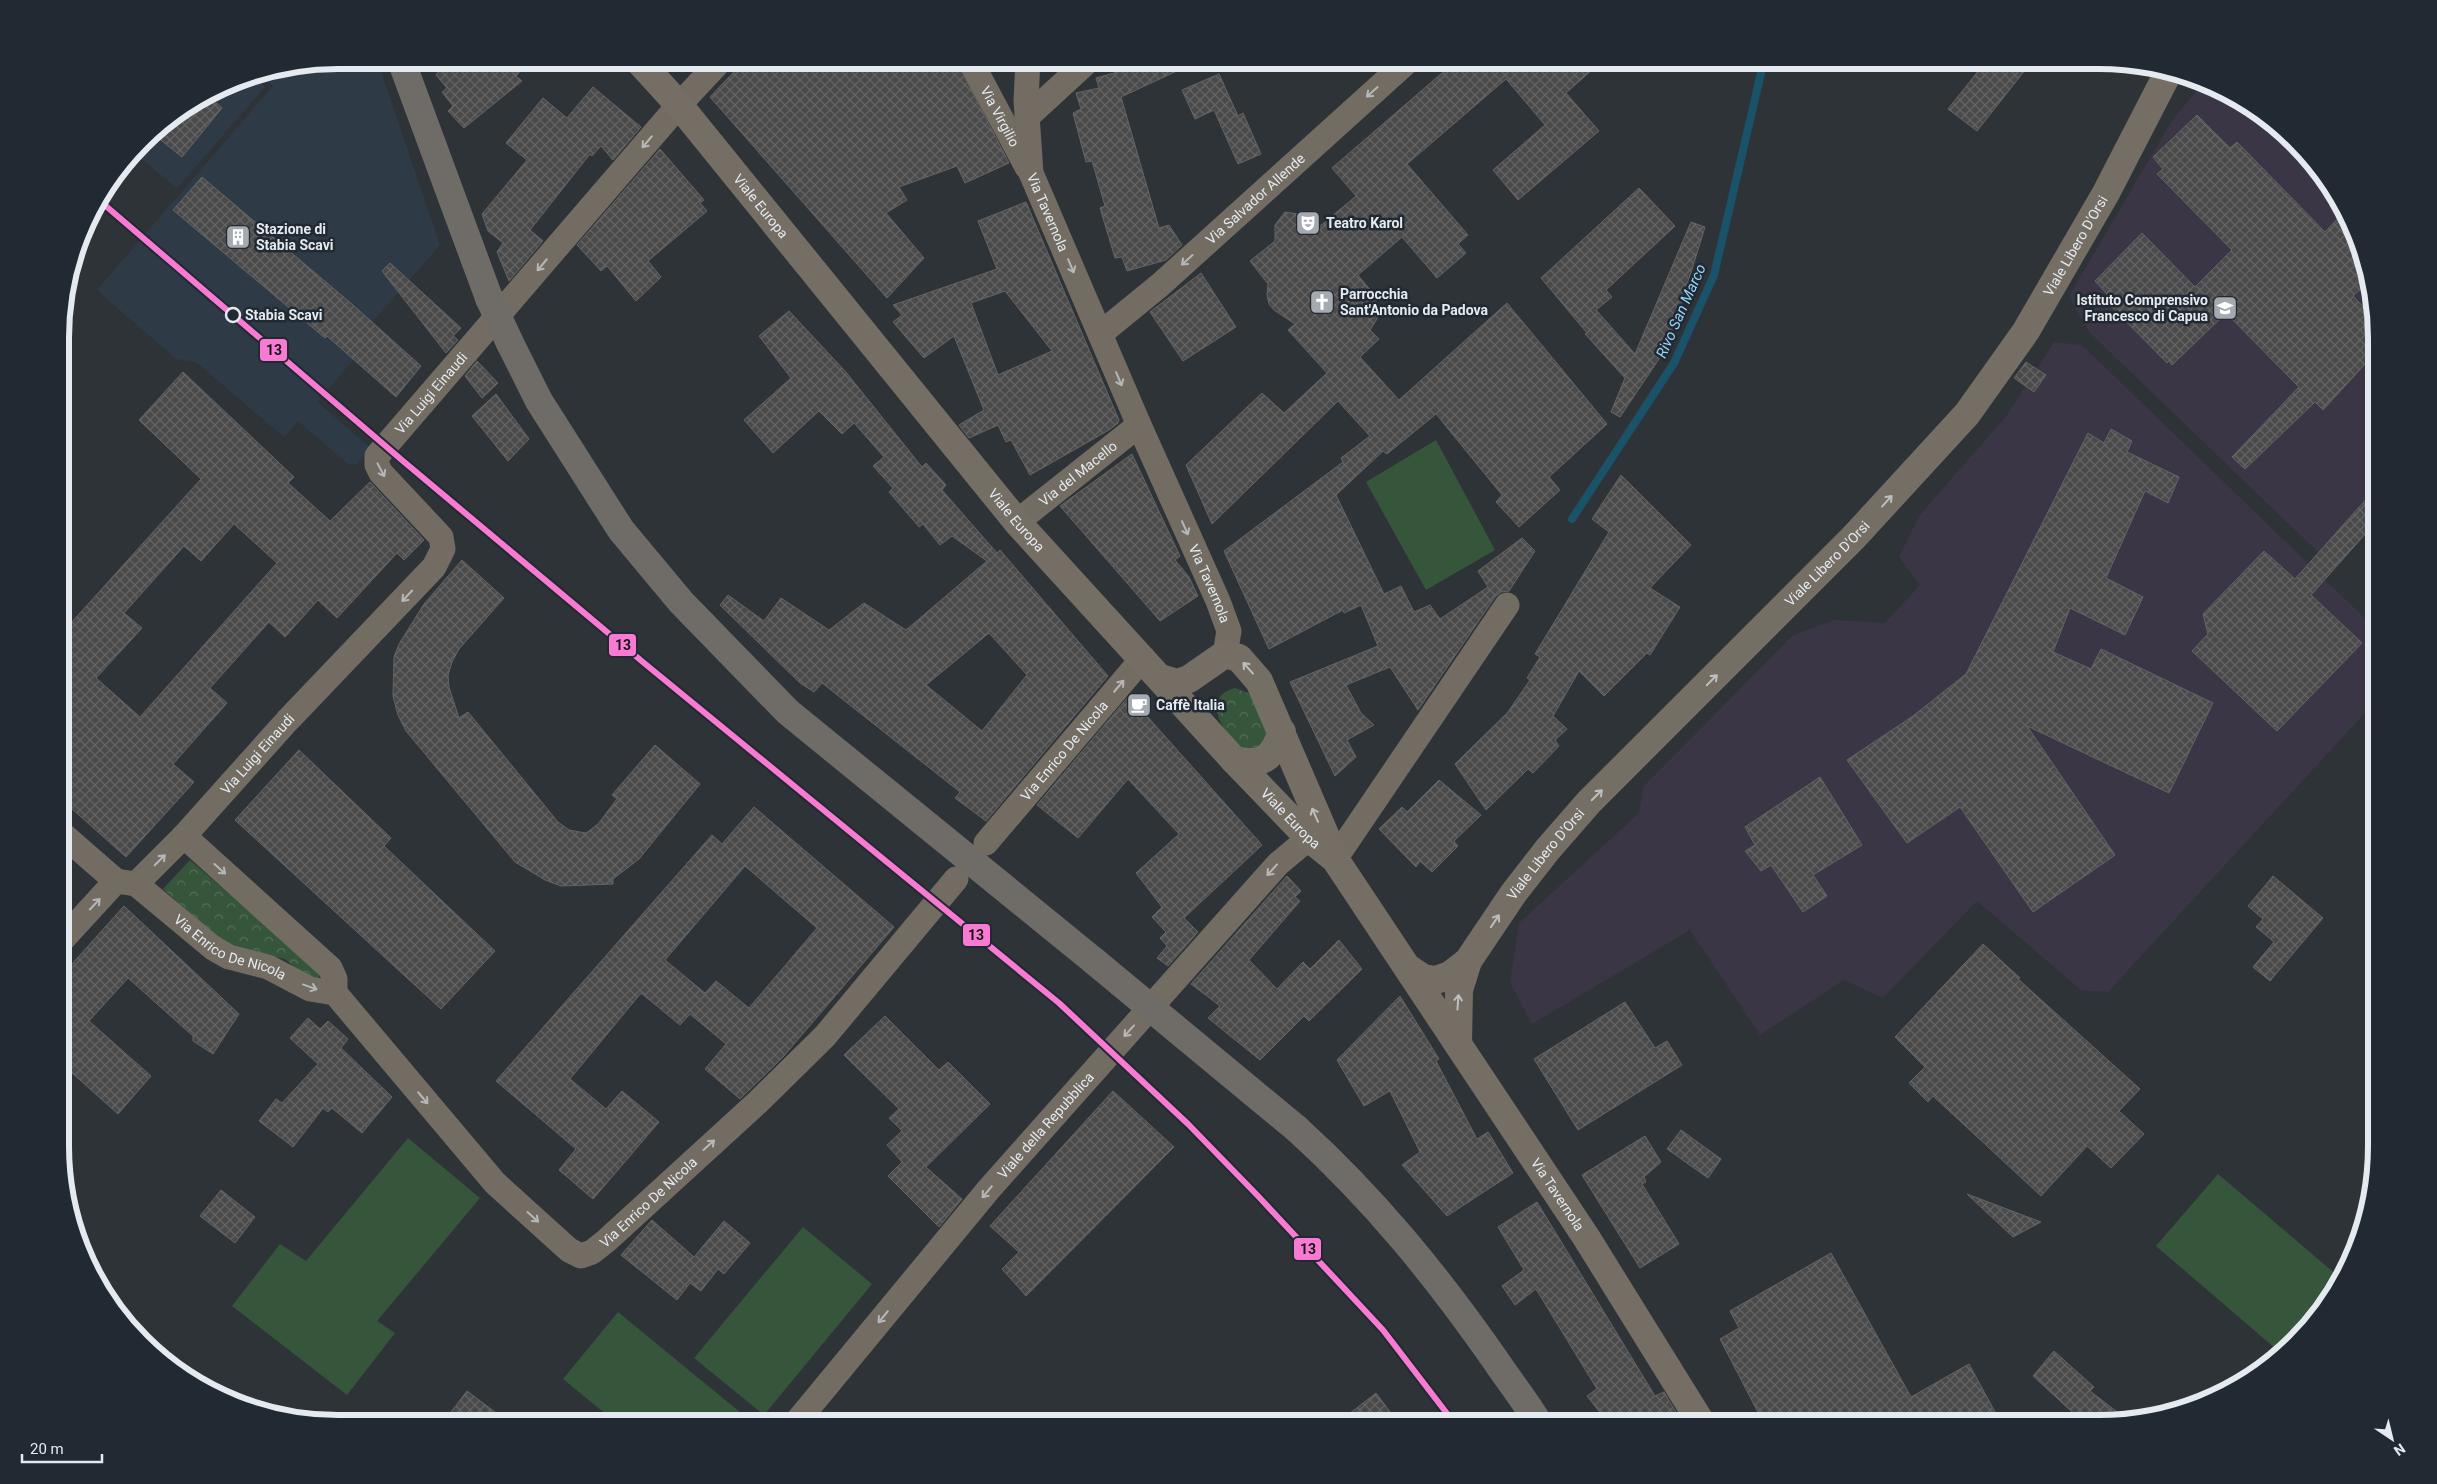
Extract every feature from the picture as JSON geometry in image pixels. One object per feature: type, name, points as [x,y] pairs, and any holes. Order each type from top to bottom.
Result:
[{"type":"highway","points":[[404,69],[489,298],[539,401],[615,522],[687,609],[788,712],[1094,961],[1297,1129],[1333,1162],[1392,1224],[1469,1322],[1533,1415]]},
{"type":"main road","name":"Viale Europa","points":[[646,69],[679,105],[1017,522],[1234,760],[1309,838],[1336,859],[1408,968]]},
{"type":"main road","name":"Viale Libero D'Orsi","points":[[1408,968],[1423,978],[1436,980],[1450,975],[1468,961],[1513,894],[1548,848],[1589,802],[1854,537],[1967,414],[2026,331],[2106,193],[2166,77]]},
{"type":"main road","points":[[1161,678],[1177,683],[1189,679],[1225,654],[1239,658],[1251,669],[1282,732],[1336,859]]},
{"type":"main road","points":[[1188,708],[1185,689],[1189,679]]},
{"type":"main road","points":[[1234,760],[1250,763],[1263,760],[1276,748],[1282,732]]},
{"type":"main road","points":[[1458,1044],[1459,990],[1468,961]]},
{"type":"main road","name":"Via Tavernola","points":[[1408,968],[1586,1237],[1696,1415]]},
{"type":"street","points":[[679,105],[713,69]]},
{"type":"street","name":"Via Virgilio","points":[[975,69],[1031,173]]},
{"type":"street","name":"Via Tavernola","points":[[1028,69],[1027,117],[1031,173],[1139,425],[1218,601],[1229,631],[1225,654]]},
{"type":"street","points":[[1027,117],[1079,69]]},
{"type":"street","name":"Via Salvador Allende","points":[[1100,334],[1160,285],[1399,69]]},
{"type":"street","name":"Via Luigi Einaudi","points":[[184,836],[434,567],[443,549],[441,537],[381,473],[377,465],[377,456],[679,105]]},
{"type":"street","name":"Via del Macello","points":[[1017,522],[1139,425]]},
{"type":"street","points":[[1336,859],[1507,604]]},
{"type":"street","name":"Via Enrico De Nicola","points":[[986,843],[1143,658]]},
{"type":"street","points":[[69,934],[126,882],[184,836]]},
{"type":"street","name":"Via Enrico De Nicola","points":[[184,836],[330,968],[334,979],[335,993],[495,1184],[569,1250],[581,1256],[592,1252],[606,1241],[758,1102],[825,1036],[956,879]]},
{"type":"street","name":"Viale della Repubblica","points":[[802,1415],[989,1189],[1278,864],[1309,838]]},
{"type":"street","name":"Via Enrico De Nicola","points":[[69,839],[213,948],[228,957],[268,967],[310,989],[335,993]]},
{"type":"shaded area","points":[[320,69],[380,69],[440,245],[347,351],[355,358],[317,402],[371,448],[357,464],[349,465],[298,421],[284,437],[196,362],[176,359],[97,290],[273,86],[265,79]]},
{"type":"shaded area","points":[[258,81],[265,87],[177,188],[139,157],[160,136],[188,114],[235,89]]},
{"type":"shaded area","name":"Istituto Comprensivo Francesco di Capua","points":[[2199,88],[2249,114],[2277,136],[2313,174],[2332,203],[2354,251],[2363,286],[2368,320],[2368,495],[2319,553],[2089,332],[2069,296],[2171,122]]},
{"type":"shaded area","points":[[2054,342],[2082,345],[2368,621],[2368,710],[2108,992],[2081,990],[1977,901],[1883,998],[1844,980],[1760,1035],[1690,930],[1532,1024],[1510,982],[1519,923],[1639,813],[1643,787],[1792,636],[1834,620],[1885,623],[1920,585],[1899,557],[1919,516],[2007,415]]},
{"type":"green space","points":[[1436,440],[1495,550],[1426,590],[1366,482]]},
{"type":"green space","points":[[1235,688],[1253,695],[1270,732],[1267,748],[1246,751],[1238,745],[1224,728],[1217,709],[1218,700],[1224,693]]},
{"type":"green space","points":[[190,860],[321,973],[316,982],[312,982],[285,959],[239,949],[220,940],[163,889]]},
{"type":"green space","points":[[408,1138],[480,1198],[377,1321],[395,1333],[347,1395],[232,1306],[280,1244],[306,1261]]},
{"type":"green space","points":[[2218,1174],[2336,1274],[2328,1288],[2276,1349],[2156,1246]]},
{"type":"green space","points":[[803,1227],[872,1284],[764,1415],[694,1358]]},
{"type":"green space","points":[[618,1312],[741,1413],[739,1415],[607,1415],[563,1379]]},
{"type":"building","points":[[522,69],[516,76],[522,81],[464,128],[448,111],[453,106],[442,92],[447,88],[436,75],[440,70]]},
{"type":"building","points":[[736,69],[961,69],[1009,163],[965,183],[957,166],[899,187],[907,200],[886,213],[924,258],[887,298],[710,97]]},
{"type":"building","points":[[1128,69],[1181,69],[1121,97],[1159,228],[1169,225],[1182,245],[1166,260],[1127,271],[1122,257],[1115,258],[1100,208],[1105,206],[1092,161],[1086,162],[1073,113],[1081,109],[1076,93],[1099,88],[1096,78]]},
{"type":"building","points":[[1447,69],[1593,69],[1566,93],[1599,131],[1518,200],[1493,170],[1545,125],[1506,79],[1407,164],[1468,235],[1458,244],[1466,253],[1437,278],[1402,237],[1358,275],[1376,297],[1377,319],[1370,330],[1379,339],[1360,357],[1399,400],[1507,303],[1607,424],[1549,477],[1560,490],[1519,527],[1496,502],[1502,495],[1436,414],[1387,454],[1383,451],[1336,495],[1384,594],[1401,586],[1414,612],[1430,605],[1440,619],[1488,587],[1478,571],[1522,538],[1535,551],[1509,591],[1501,592],[1495,597],[1418,710],[1390,667],[1346,685],[1361,713],[1374,725],[1347,740],[1356,757],[1335,776],[1290,682],[1378,646],[1361,605],[1344,613],[1343,610],[1269,649],[1224,551],[1343,462],[1341,458],[1370,436],[1338,401],[1212,524],[1186,465],[1262,393],[1284,413],[1327,373],[1288,330],[1295,324],[1274,310],[1269,304],[1267,295],[1268,284],[1250,261],[1275,241],[1275,225],[1285,212],[1311,216],[1319,227],[1356,196],[1332,168]]},
{"type":"building","points":[[1980,69],[2026,69],[1977,131],[1948,109]]},
{"type":"building","points":[[1219,74],[1238,116],[1243,113],[1261,154],[1238,164],[1214,110],[1195,119],[1182,90]]},
{"type":"building","points":[[593,87],[641,127],[613,160],[601,146],[592,156],[590,154],[530,230],[543,241],[509,281],[497,252],[503,243],[488,231],[482,214],[527,160],[506,143],[543,98],[567,118]]},
{"type":"building","points":[[213,100],[222,108],[182,157],[158,138],[188,114]]},
{"type":"building","points":[[2197,115],[2230,148],[2237,142],[2325,232],[2339,217],[2354,251],[2363,287],[2353,296],[2367,310],[2368,361],[2323,410],[2315,402],[2245,469],[2232,457],[2299,387],[2226,313],[2172,365],[2169,361],[2167,363],[2103,298],[2107,294],[2095,281],[2142,233],[2195,287],[2232,250],[2157,174],[2163,169],[2153,157]]},
{"type":"building","points":[[660,149],[704,200],[700,203],[707,211],[648,261],[661,277],[636,301],[607,266],[601,271],[577,245]]},
{"type":"building","name":"Stazione di Stabia Scavi","points":[[202,177],[353,305],[421,366],[396,397],[327,336],[325,338],[173,210]]},
{"type":"building","points":[[1639,188],[1675,226],[1606,290],[1612,297],[1596,310],[1635,354],[1691,222],[1705,227],[1669,344],[1620,417],[1611,412],[1625,378],[1585,334],[1587,333],[1541,278]]},
{"type":"building","points":[[1026,202],[1119,420],[1109,430],[1030,475],[1011,440],[1006,442],[998,425],[969,438],[959,425],[984,410],[954,336],[924,358],[893,322],[902,315],[893,305],[997,269],[978,221]],"holes":[[[1005,291],[1052,351],[998,375],[971,303]]]},
{"type":"building","points":[[390,263],[461,328],[453,336],[458,340],[446,353],[382,271]]},
{"type":"building","points":[[1201,273],[1236,327],[1183,361],[1150,312]]},
{"type":"building","points":[[789,311],[845,371],[922,467],[926,463],[946,485],[942,490],[997,553],[1000,550],[1108,676],[986,821],[955,798],[960,792],[822,683],[814,692],[800,683],[720,605],[728,595],[764,621],[781,598],[829,630],[864,603],[906,630],[987,561],[952,536],[940,545],[923,524],[919,527],[889,492],[893,488],[873,466],[884,457],[854,423],[842,434],[819,411],[773,453],[744,420],[791,378],[759,336]],"holes":[[[989,633],[1027,675],[982,731],[926,685]]]},
{"type":"building","points":[[477,361],[498,383],[482,398],[465,376]]},
{"type":"building","points":[[2026,362],[2046,375],[2034,392],[2014,378]]},
{"type":"building","points":[[183,372],[294,477],[288,483],[330,521],[370,482],[424,540],[404,560],[397,553],[337,618],[318,600],[285,637],[269,622],[210,688],[227,703],[173,764],[194,782],[126,857],[69,806],[69,625],[201,479],[139,420]],"holes":[[[234,524],[277,563],[140,717],[96,678],[142,628],[124,613],[184,546],[201,561]]]},
{"type":"building","points":[[496,394],[529,439],[508,461],[472,416]]},
{"type":"building","points":[[2111,429],[2132,441],[2127,452],[2179,477],[2168,503],[2145,491],[2106,578],[2143,597],[2125,635],[2070,608],[2053,652],[2091,669],[2101,649],[2213,703],[2169,793],[2027,726],[2115,855],[2033,912],[1960,807],[1907,843],[1847,760],[1913,716],[1966,674],[2088,433],[2104,443]]},
{"type":"building","points":[[1132,454],[1180,556],[1175,560],[1189,577],[1198,596],[1160,621],[1060,506]]},
{"type":"building","points":[[1621,475],[1691,545],[1650,588],[1680,607],[1650,655],[1647,653],[1604,696],[1579,671],[1553,716],[1567,729],[1555,740],[1559,746],[1533,773],[1528,769],[1486,810],[1455,764],[1508,712],[1530,680],[1527,678],[1540,657],[1535,654],[1609,532],[1592,519]]},
{"type":"building","points":[[2368,497],[2368,531],[2311,595],[2362,643],[2277,731],[2192,651],[2208,634],[2203,614],[2264,551],[2295,579]]},
{"type":"building","points":[[462,560],[504,598],[459,649],[452,662],[448,675],[449,687],[459,718],[468,712],[558,822],[569,830],[586,833],[598,824],[617,799],[612,795],[655,745],[700,784],[639,859],[613,879],[613,884],[561,886],[545,880],[515,862],[406,731],[398,715],[393,696],[394,657],[399,644],[424,604]]},
{"type":"building","points":[[1129,696],[1262,845],[1184,918],[1198,932],[1168,966],[1157,958],[1167,946],[1160,938],[1166,932],[1152,917],[1162,907],[1136,873],[1179,834],[1128,779],[1078,838],[1037,805]]},
{"type":"building","points":[[299,750],[391,838],[384,846],[495,951],[441,1009],[235,820]]},
{"type":"building","points":[[1820,777],[1862,845],[1813,875],[1827,896],[1803,912],[1771,865],[1761,871],[1745,851],[1755,845],[1745,827]]},
{"type":"building","points":[[1439,780],[1481,815],[1454,841],[1458,846],[1432,872],[1420,861],[1416,867],[1379,829],[1402,807],[1407,812]]},
{"type":"building","points":[[754,807],[894,927],[783,1057],[740,1099],[705,1069],[726,1044],[690,1014],[680,1025],[641,993],[570,1079],[606,1109],[622,1091],[659,1122],[593,1199],[559,1170],[576,1149],[496,1081],[712,835],[722,844]],"holes":[[[745,866],[817,928],[749,1008],[716,981],[705,993],[665,960]]]},
{"type":"building","points":[[1287,876],[1301,891],[1295,897],[1300,901],[1249,960],[1277,989],[1303,962],[1310,969],[1339,940],[1362,969],[1309,1021],[1304,1016],[1260,1060],[1208,1018],[1220,1006],[1191,984]]},
{"type":"building","points":[[2273,876],[2323,918],[2270,981],[2253,967],[2274,942],[2256,927],[2263,919],[2248,906]]},
{"type":"building","points":[[124,906],[239,1014],[213,1054],[193,1041],[193,1036],[128,978],[89,1021],[151,1076],[118,1114],[69,1070],[69,967]]},
{"type":"building","points":[[1983,944],[2020,978],[2018,979],[2140,1089],[2119,1111],[2144,1134],[2111,1168],[2087,1146],[2041,1196],[1933,1096],[1928,1102],[1909,1083],[1925,1067],[1895,1037]]},
{"type":"building","points":[[1400,996],[1439,1059],[1436,1061],[1477,1139],[1488,1132],[1513,1173],[1447,1216],[1402,1165],[1420,1152],[1390,1091],[1364,1106],[1337,1060]]},
{"type":"building","points":[[1625,1002],[1655,1048],[1667,1041],[1682,1065],[1578,1130],[1534,1059]]},
{"type":"building","points":[[885,1016],[939,1070],[948,1062],[990,1104],[926,1167],[962,1199],[939,1227],[888,1176],[902,1162],[887,1145],[902,1131],[889,1118],[899,1109],[844,1055]]},
{"type":"building","points":[[308,1018],[320,1029],[328,1021],[348,1039],[341,1048],[392,1097],[362,1133],[332,1108],[328,1112],[323,1108],[293,1147],[259,1121],[276,1099],[282,1103],[318,1064],[290,1038]]},
{"type":"building","points":[[1113,1091],[1174,1147],[1026,1296],[1002,1269],[1019,1252],[990,1226]]},
{"type":"building","points":[[1681,1130],[1721,1159],[1708,1178],[1667,1149]]},
{"type":"building","points":[[1645,1136],[1661,1162],[1644,1177],[1646,1182],[1642,1184],[1679,1244],[1640,1268],[1582,1175]]},
{"type":"building","points":[[221,1190],[255,1217],[235,1243],[200,1216]]},
{"type":"building","points":[[1967,1194],[2041,1222],[2013,1237]]},
{"type":"building","points":[[1537,1202],[1655,1396],[1664,1392],[1678,1415],[1602,1415],[1587,1396],[1597,1389],[1536,1289],[1515,1305],[1502,1286],[1524,1270],[1498,1227]]},
{"type":"building","points":[[652,1220],[694,1257],[724,1221],[750,1243],[724,1274],[718,1269],[701,1291],[690,1283],[677,1300],[621,1255]]},
{"type":"building","points":[[1831,1253],[1911,1397],[1969,1364],[1997,1415],[1759,1415],[1720,1339],[1739,1328],[1730,1311]]},
{"type":"building","points":[[2054,1351],[2094,1387],[2090,1391],[2121,1415],[2075,1415],[2033,1376]]},
{"type":"building","points":[[467,1391],[499,1415],[449,1415]]},
{"type":"building","points":[[1376,1393],[1392,1415],[1348,1415]]},
{"type":"waterway","name":"Rivo San Marco","points":[[1572,519],[1674,363],[1714,275],[1762,69]]},
{"type":"transit line","name":"13","points":[[104,205],[403,461],[644,663],[1059,1003],[1188,1124],[1258,1196],[1383,1330],[1448,1415]]},
{"type":"place","name":"Teatro Karol","points":[[1308,223]]},
{"type":"place","name":"Stazione di Stabia Scavi","points":[[238,237]]},
{"type":"place","name":"Parrocchia Sant'Antonio da Padova","points":[[1322,302]]},
{"type":"place","name":"Istituto Comprensivo Francesco di Capua","points":[[2225,308]]},
{"type":"place","name":"Stabia Scavi","points":[[233,315]]},
{"type":"place","name":"Caffè Italia","points":[[1139,705]]}]
